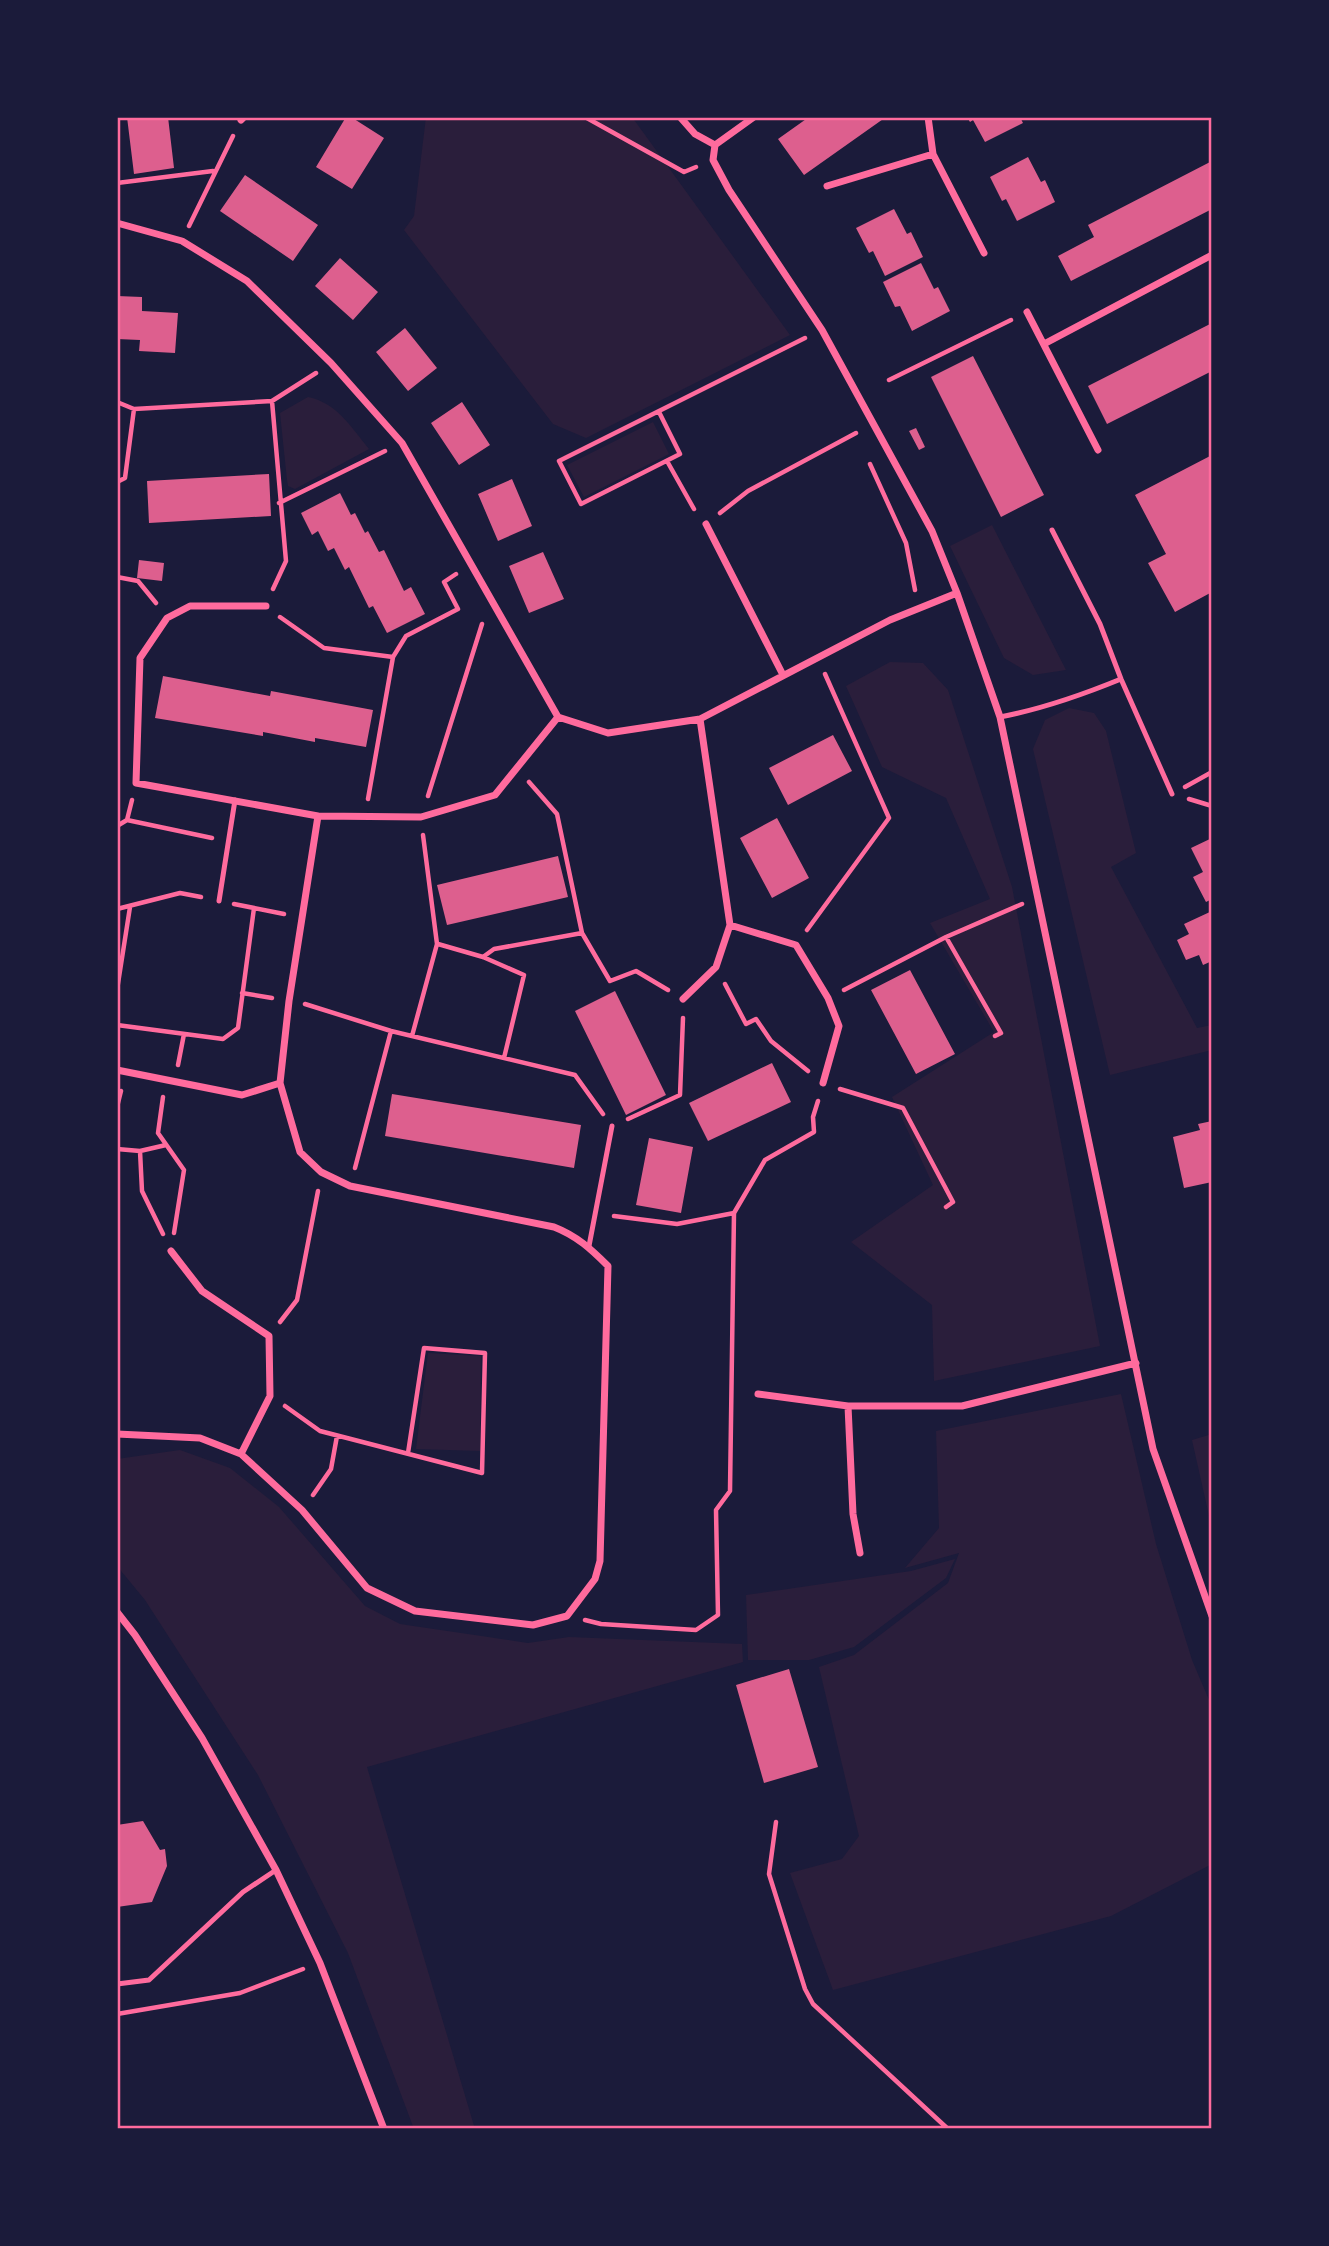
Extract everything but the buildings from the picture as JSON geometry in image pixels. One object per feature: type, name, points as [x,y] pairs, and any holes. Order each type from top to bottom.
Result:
[{"type":"street","points":[[680,117],[695,134],[715,145]]},
{"type":"street","points":[[754,117],[715,145],[713,160],[734,199],[821,330],[932,530],[1000,717],[1153,1449],[1212,1616]]},
{"type":"street","points":[[928,117],[933,154],[984,253]]},
{"type":"street","points":[[827,186],[933,154]]},
{"type":"street","points":[[117,223],[182,241],[247,281],[331,363],[401,443],[558,717],[608,733],[700,719],[890,620],[957,593]]},
{"type":"street","points":[[1044,344],[1212,255]]},
{"type":"street","points":[[1027,312],[1098,450]]},
{"type":"street","points":[[706,524],[783,675]]},
{"type":"street","points":[[265,606],[190,606],[167,618],[140,658],[136,783],[318,816],[421,817],[495,795],[558,717]]},
{"type":"street","points":[[683,999],[716,967],[730,925],[700,719]]},
{"type":"street","points":[[117,1434],[200,1438],[240,1454],[302,1510],[367,1588],[415,1611],[533,1625],[567,1616],[595,1580],[600,1561],[608,1266],[589,1246],[554,1227],[350,1186],[321,1172],[300,1152],[280,1083],[289,1001],[318,816]]},
{"type":"street","points":[[730,925],[796,946],[828,998],[839,1026],[823,1083]]},
{"type":"street","points":[[117,1070],[242,1095],[280,1083]]},
{"type":"street","points":[[171,1251],[202,1291],[269,1336],[270,1396],[240,1454]]},
{"type":"street","points":[[758,1394],[848,1406],[962,1406],[1136,1363]]},
{"type":"street","points":[[848,1406],[853,1514],[859,1553]]},
{"type":"street","points":[[117,1612],[202,1738],[276,1870],[320,1962],[384,2129]]},
{"type":"lane","points":[[1052,530],[1100,624],[1121,679],[1172,793]]},
{"type":"lane","points":[[1000,717],[1038,708],[1121,679]]},
{"type":"lane","points":[[219,901],[235,800]]},
{"type":"lane","points":[[589,1246],[612,1126]]},
{"type":"lane","points":[[117,1984],[149,1980],[243,1892],[276,1870]]},
{"type":"path","points":[[585,117],[684,172],[713,160]]},
{"type":"path","points":[[182,241],[242,118]]},
{"type":"path","points":[[117,183],[214,171]]},
{"type":"path","points":[[889,380],[1027,312]]},
{"type":"path","points":[[659,412],[680,453],[581,504],[559,461],[821,330]]},
{"type":"path","points":[[802,339],[809,351]]},
{"type":"path","points":[[117,402],[134,409],[272,401],[331,363]]},
{"type":"path","points":[[272,401],[286,561],[265,606],[324,648],[393,657]]},
{"type":"path","points":[[117,482],[125,478],[134,409]]},
{"type":"path","points":[[849,421],[862,445]]},
{"type":"path","points":[[667,461],[688,500],[706,524],[748,491],[856,433]]},
{"type":"path","points":[[279,503],[401,443]]},
{"type":"path","points":[[867,457],[906,543],[919,608]]},
{"type":"path","points":[[117,577],[138,581],[167,618]]},
{"type":"path","points":[[364,817],[393,657],[406,636],[458,609],[444,582]]},
{"type":"path","points":[[412,1036],[437,944],[421,817],[490,597]]},
{"type":"path","points":[[796,946],[889,817],[818,657]]},
{"type":"path","points":[[242,993],[289,1001],[391,1031],[575,1074],[612,1126],[680,1095],[683,999],[636,971],[610,981],[582,933],[557,814],[517,768]]},
{"type":"path","points":[[1172,793],[1212,772]]},
{"type":"path","points":[[127,820],[136,783]]},
{"type":"path","points":[[117,826],[127,820],[229,842]]},
{"type":"path","points":[[828,998],[946,937],[1039,896]]},
{"type":"path","points":[[117,990],[130,907]]},
{"type":"path","points":[[117,1025],[223,1039],[238,1028],[254,908]]},
{"type":"path","points":[[482,957],[494,949],[582,933]]},
{"type":"path","points":[[946,937],[1001,1033],[995,1036]]},
{"type":"path","points":[[437,944],[482,957],[524,975],[504,1058]]},
{"type":"path","points":[[716,967],[746,1024],[756,1019],[771,1041],[823,1083],[904,1108],[953,1202],[946,1207]]},
{"type":"path","points":[[350,1186],[391,1031]]},
{"type":"path","points":[[171,1251],[184,1170],[158,1133],[166,1080],[177,1069],[184,1034]]},
{"type":"path","points":[[567,1616],[601,1624],[696,1630],[718,1615],[716,1510],[730,1491],[734,1213],[765,1160],[814,1132],[813,1118],[823,1083]]},
{"type":"path","points":[[117,1149],[140,1152],[166,1146]]},
{"type":"path","points":[[140,1152],[142,1191],[171,1251]]},
{"type":"path","points":[[269,1336],[297,1300],[321,1172]]},
{"type":"path","points":[[595,1213],[677,1224],[734,1213]]},
{"type":"path","points":[[270,1396],[320,1431],[482,1474],[485,1353],[424,1348],[408,1453]]},
{"type":"path","points":[[302,1510],[331,1469],[337,1436]]},
{"type":"path","points":[[776,1822],[769,1874],[805,1989],[813,2004],[948,2129]]},
{"type":"path","points":[[117,2014],[240,1993],[320,1962]]},
{"type":"shaded area","points":[[426,117],[632,117],[790,335],[586,438],[553,424],[404,230],[414,216]]},
{"type":"shaded area","points":[[308,397],[335,410],[369,449],[295,489],[288,486],[280,413]]},
{"type":"shaded area","points":[[653,422],[669,454],[584,497],[567,465]]},
{"type":"shaded area","points":[[992,525],[1066,670],[1033,675],[1004,658],[950,546]]},
{"type":"shaded area","points":[[890,662],[923,663],[948,690],[1012,887],[1100,1346],[934,1381],[932,1305],[851,1242],[933,1185],[892,1097],[994,1032],[930,923],[990,899],[946,798],[882,767],[846,686]]},
{"type":"shaded area","points":[[1069,708],[1094,713],[1106,731],[1136,853],[1111,867],[1197,1028],[1212,1025],[1212,1050],[1110,1075],[1033,749],[1045,720]]},
{"type":"shaded area","points":[[428,1353],[481,1356],[480,1451],[416,1449]]},
{"type":"shaded area","points":[[1121,1394],[1156,1544],[1192,1660],[1212,1707],[1212,1864],[1111,1916],[833,1990],[790,1873],[842,1859],[859,1836],[819,1667],[854,1655],[948,1583],[959,1553],[905,1568],[939,1528],[936,1431]]},
{"type":"shaded area","points":[[1212,1434],[1212,1529],[1192,1440]]},
{"type":"shaded area","points":[[180,1450],[230,1468],[279,1507],[365,1606],[400,1624],[528,1643],[569,1637],[742,1644],[743,1662],[367,1767],[475,2129],[414,2129],[348,1953],[258,1775],[145,1600],[117,1566],[117,1459]]},
{"type":"shaded area","points":[[955,1559],[946,1578],[854,1647],[809,1660],[748,1660],[746,1595],[911,1571]]}]
